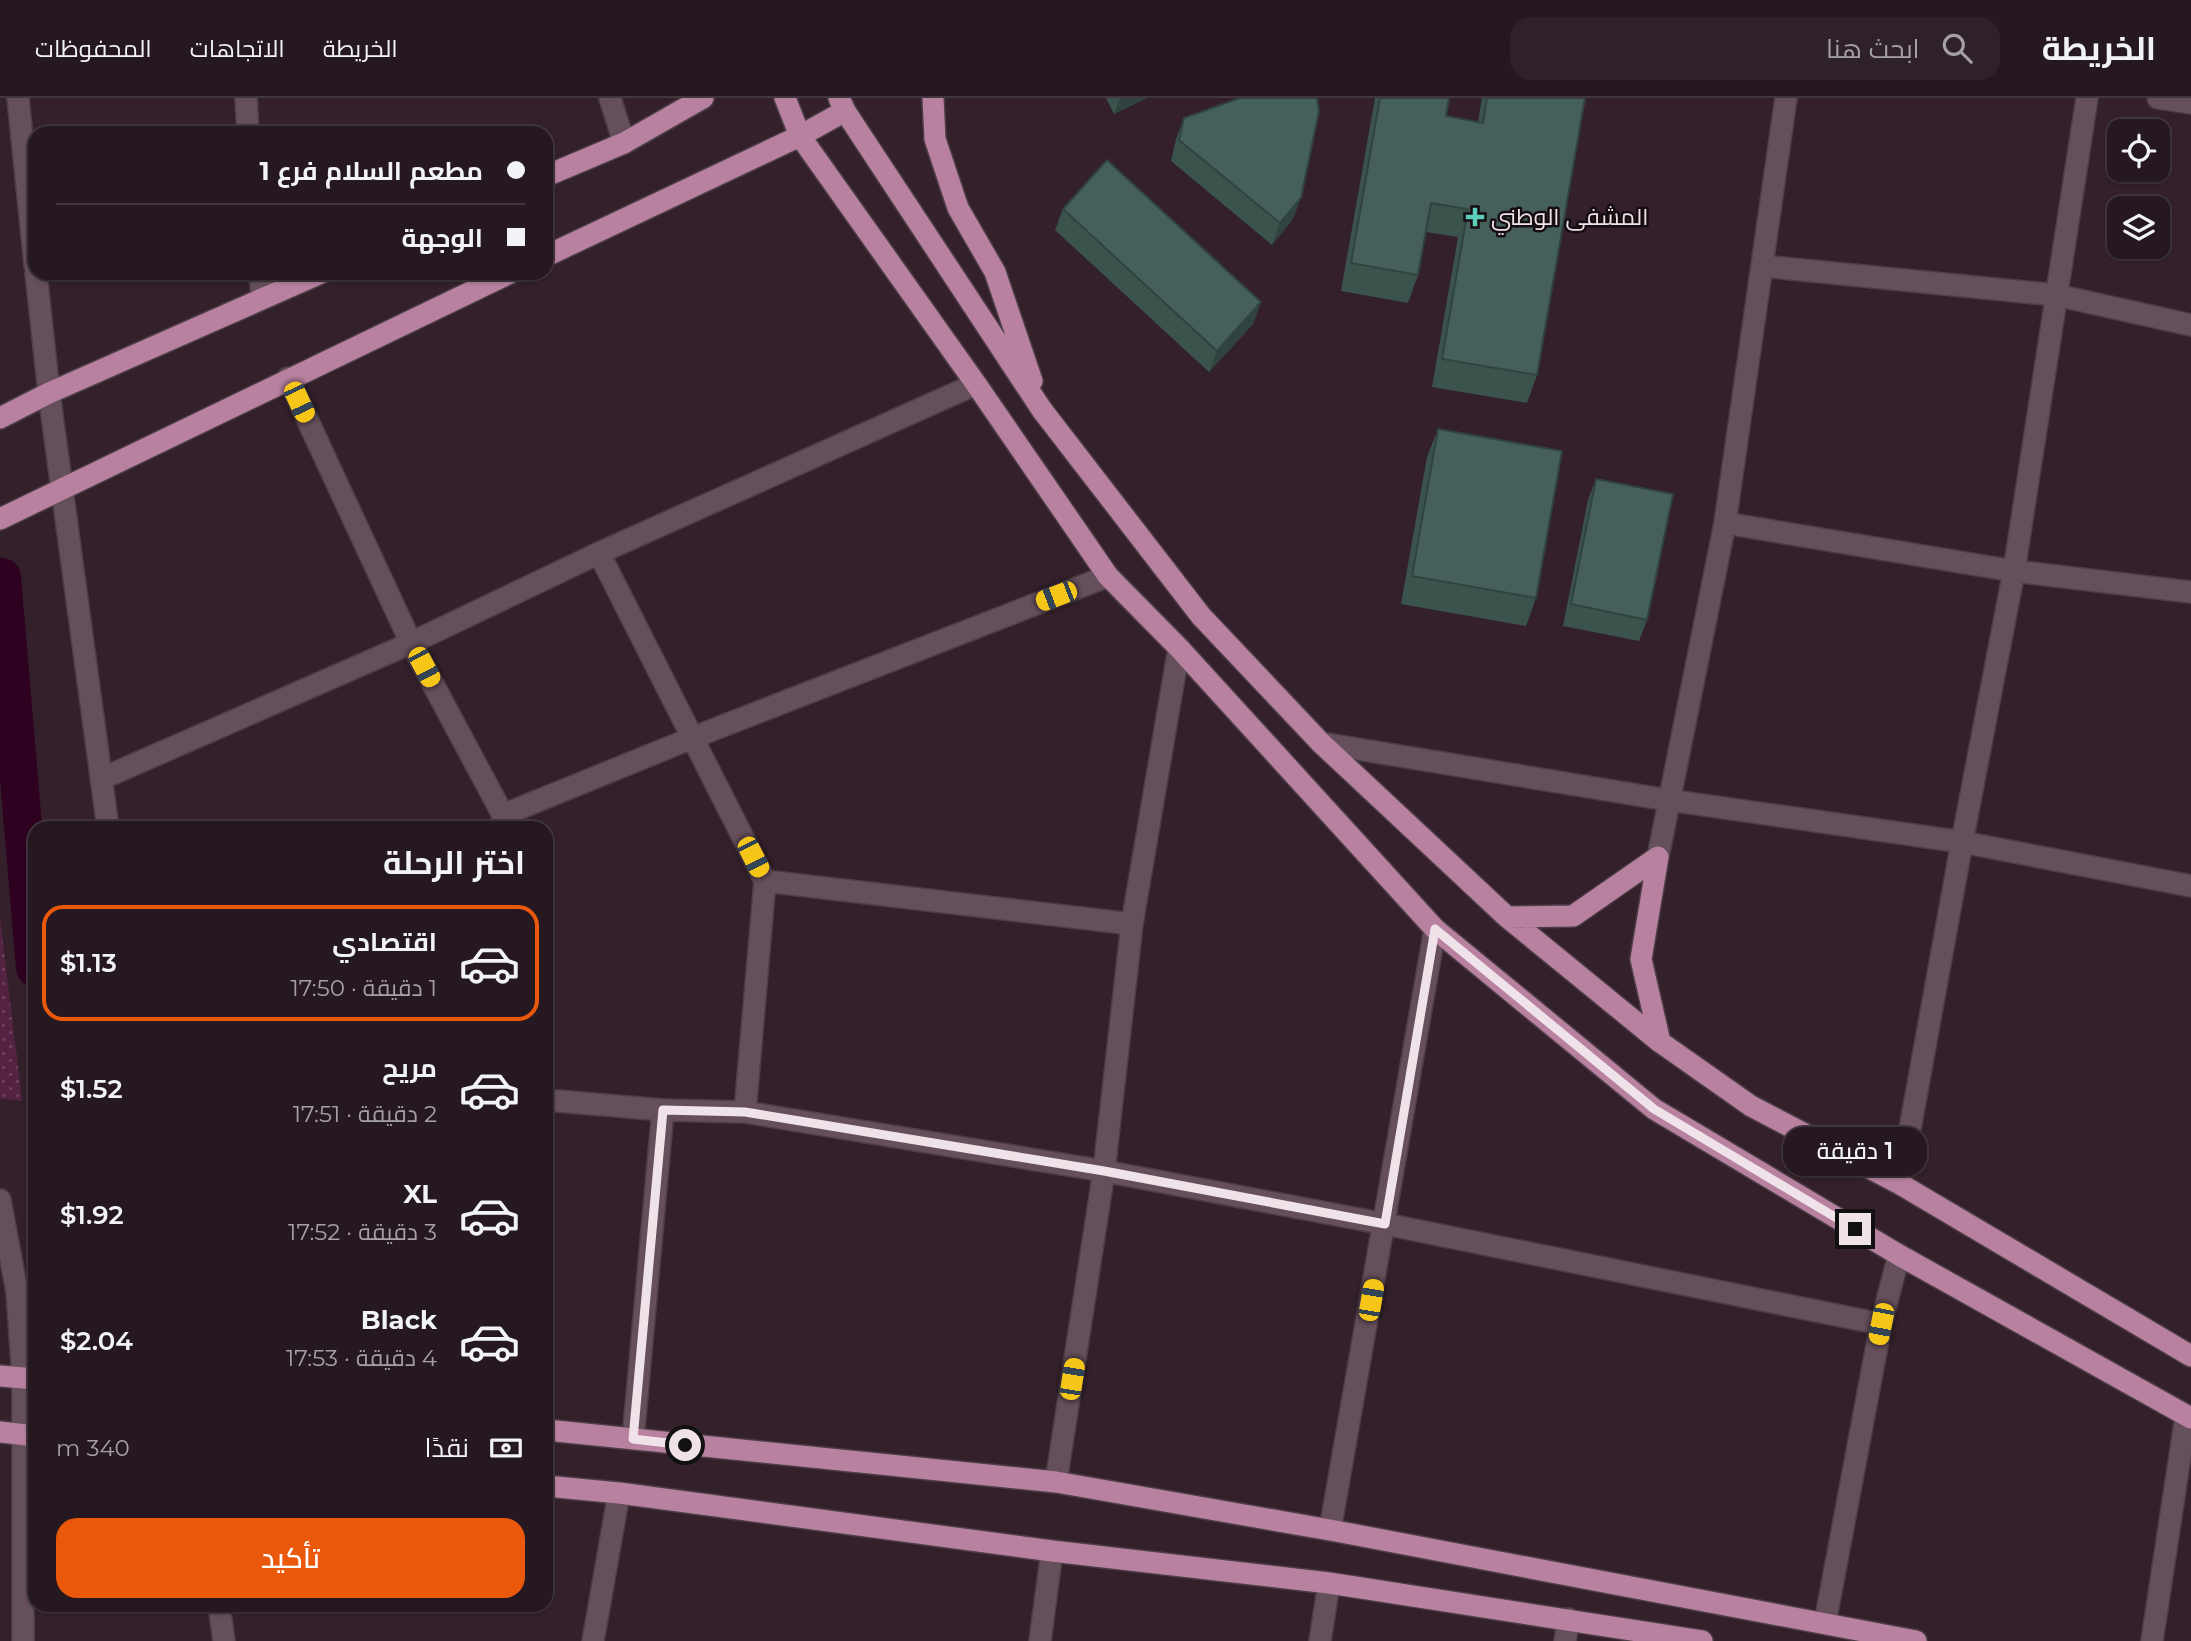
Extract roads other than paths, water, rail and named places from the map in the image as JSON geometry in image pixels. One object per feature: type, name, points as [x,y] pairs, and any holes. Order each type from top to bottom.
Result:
[{"type":"main road","points":[[553,173],[624,143],[703,98]]},
{"type":"main road","points":[[785,98],[800,136],[1108,576],[1179,648],[1435,929],[1654,1109],[1899,1255],[2189,1417]]},
{"type":"main road","points":[[933,98],[935,139],[958,208],[995,272],[1042,410]]},
{"type":"main road","points":[[553,253],[800,136],[845,102],[1042,410],[1201,616],[1321,743],[1507,917],[1660,1042],[1751,1105],[1900,1184],[2191,1356]]},
{"type":"main road","points":[[0,418],[49,393],[304,280]]},
{"type":"main road","points":[[0,519],[495,280]]},
{"type":"main road","points":[[1507,917],[1573,916],[1658,857]]},
{"type":"main road","points":[[1658,857],[1641,959],[1660,1042]]},
{"type":"main road","points":[[0,1376],[28,1379]]},
{"type":"main road","points":[[553,1431],[1056,1482],[1330,1530],[1916,1641]]},
{"type":"main road","points":[[0,1432],[28,1435]]},
{"type":"main road","points":[[553,1487],[1052,1551],[1329,1583],[1702,1641]]},
{"type":"street","points":[[18,98],[28,196]]},
{"type":"street","points":[[246,98],[248,126]]},
{"type":"street","points":[[610,98],[624,143]]},
{"type":"street","points":[[1658,857],[1724,523],[1786,98]]},
{"type":"street","points":[[1900,1184],[2014,571],[2087,98]]},
{"type":"street","points":[[2158,98],[2191,103]]},
{"type":"street","points":[[1762,266],[2056,295],[2191,325]]},
{"type":"street","points":[[37,280],[49,393],[107,821]]},
{"type":"street","points":[[261,280],[262,298]]},
{"type":"street","points":[[288,378],[411,643],[502,821],[692,738],[1108,576]]},
{"type":"street","points":[[101,779],[411,643],[599,553],[976,384]]},
{"type":"street","points":[[1724,523],[2014,571],[2191,592]]},
{"type":"street","points":[[599,553],[765,881],[745,1112]]},
{"type":"street","points":[[1056,1482],[1104,1171],[1132,925],[1179,648]]},
{"type":"street","points":[[1321,743],[1668,800],[1962,842],[2191,886]]},
{"type":"street","points":[[765,881],[1132,925]]},
{"type":"street","points":[[1330,1530],[1435,929]]},
{"type":"street","points":[[553,1101],[663,1110],[745,1112],[1104,1171],[1385,1224],[1881,1324]]},
{"type":"street","points":[[633,1439],[663,1110]]},
{"type":"street","points":[[0,1200],[28,1372]]},
{"type":"street","points":[[1825,1623],[1881,1324],[1899,1255]]},
{"type":"street","points":[[2151,1641],[2189,1417]]},
{"type":"street","points":[[593,1641],[618,1493]]},
{"type":"street","points":[[23,1641],[28,1494]]},
{"type":"street","points":[[1040,1641],[1052,1551]]},
{"type":"street","points":[[1320,1641],[1329,1583]]},
{"type":"street","points":[[220,1612],[224,1641]]},
{"type":"street","points":[[1565,1641],[1569,1619]]},
{"type":"waterway","points":[[2,577],[28,885]]},
{"type":"place","name":"المشفى الوطني","points":[[1475,217]]}]
